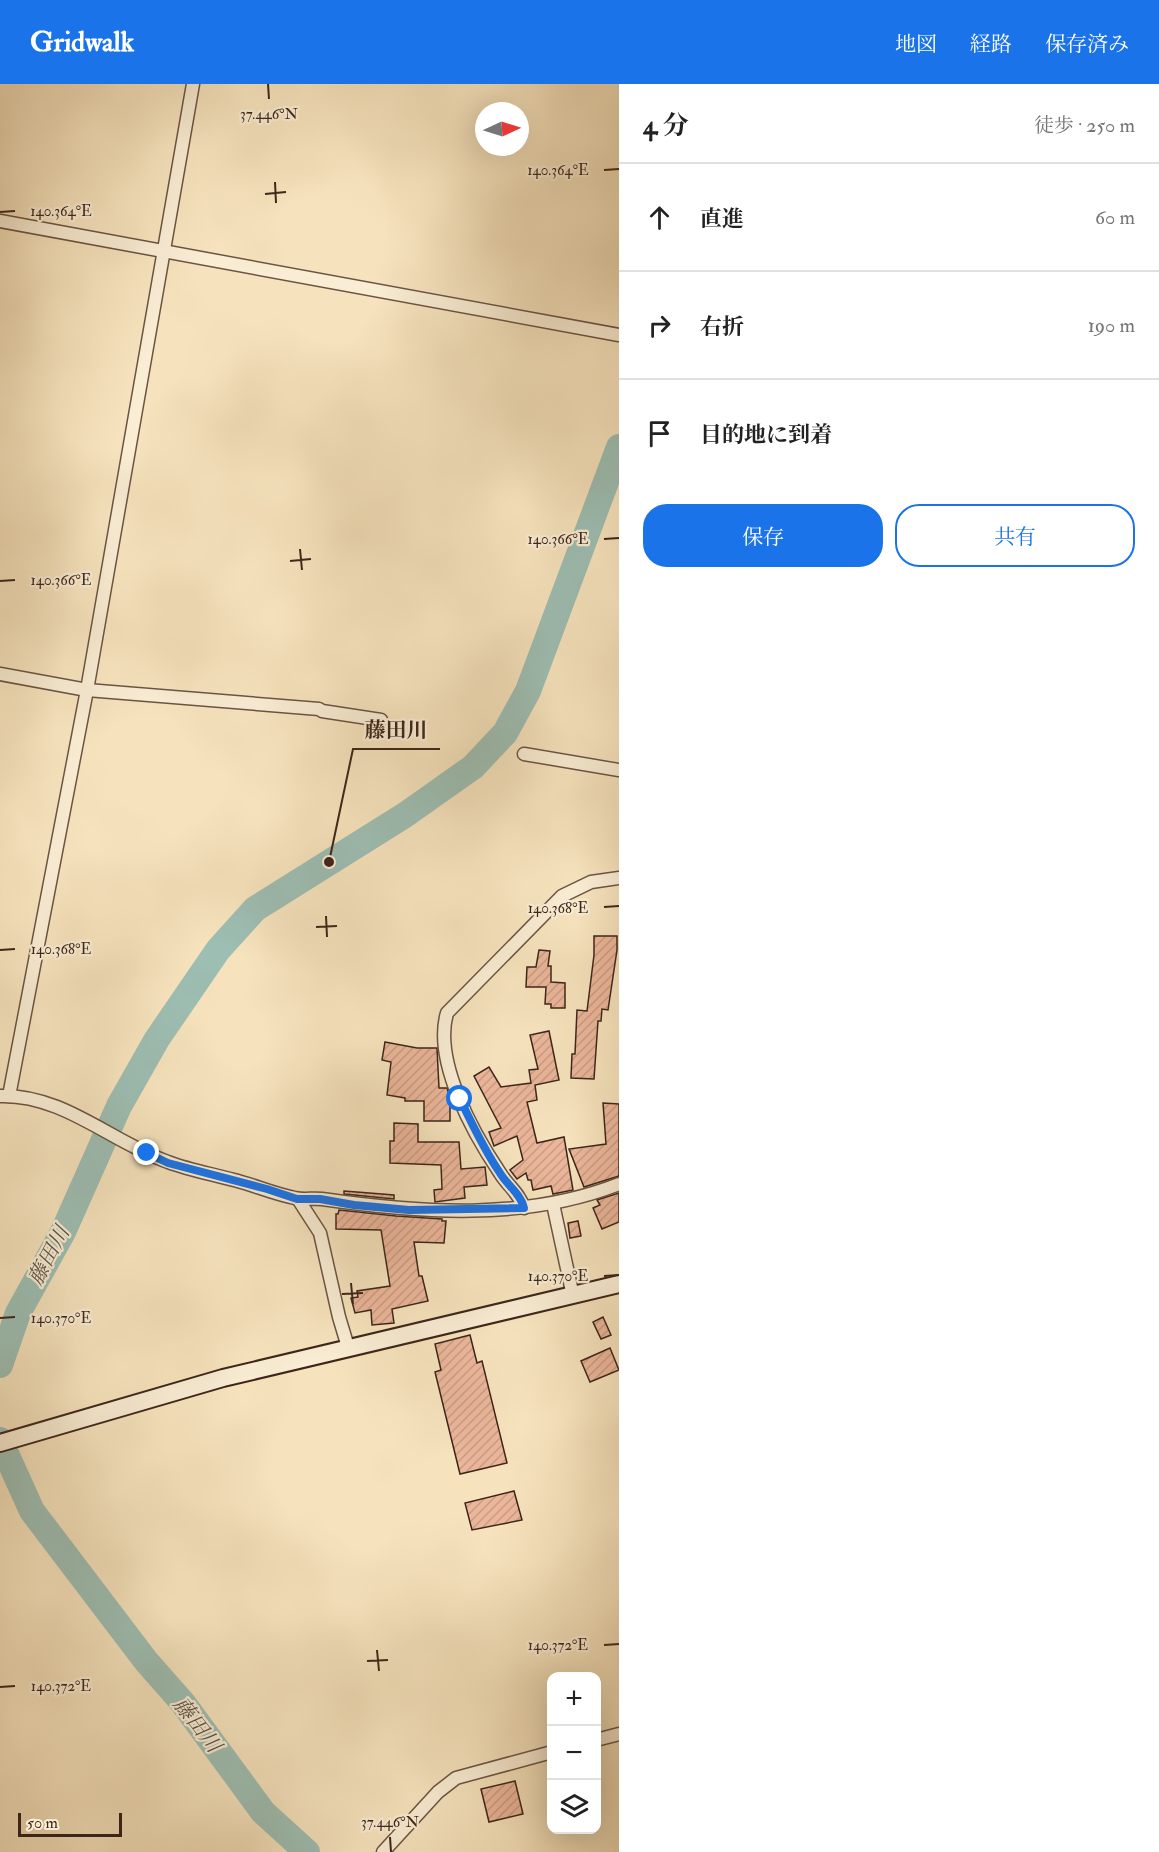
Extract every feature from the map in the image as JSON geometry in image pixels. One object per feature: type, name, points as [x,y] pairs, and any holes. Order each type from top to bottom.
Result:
[{"type":"street","points":[[193,84],[87,690],[5,1096],[34,1098],[77,1115],[168,1163],[297,1199],[320,1199],[409,1210],[524,1208],[553,1204],[619,1184]]},
{"type":"street","points":[[0,221],[619,335]]},
{"type":"street","points":[[0,675],[87,690],[319,709],[381,720]]},
{"type":"street","points":[[524,754],[619,770]]},
{"type":"street","points":[[524,1208],[520,1198],[492,1160],[460,1099],[443,1036],[447,1013],[562,896],[591,882],[619,878]]},
{"type":"street","points":[[297,1199],[321,1233],[339,1317],[348,1347]]},
{"type":"street","points":[[553,1204],[573,1296]]},
{"type":"street","points":[[0,1443],[223,1378],[619,1284]]},
{"type":"street","points":[[601,1739],[619,1734]]},
{"type":"street","points":[[386,1849],[438,1792],[456,1778],[547,1753]]},
{"type":"building","points":[[594,936],[617,936],[608,1010],[602,1009],[601,1021],[598,1021],[594,1079],[571,1078],[572,1054],[575,1054],[577,1010],[587,1011]]},
{"type":"building","points":[[539,950],[550,951],[548,966],[551,966],[551,982],[565,983],[565,1008],[551,1008],[551,1004],[545,1004],[546,987],[526,987],[527,967],[536,967]]},
{"type":"building","points":[[549,1031],[559,1080],[535,1085],[537,1100],[527,1102],[537,1143],[564,1137],[573,1190],[553,1194],[551,1186],[533,1190],[531,1180],[528,1180],[526,1173],[517,1179],[510,1170],[523,1160],[517,1136],[494,1146],[489,1132],[501,1128],[474,1076],[489,1067],[501,1087],[531,1083],[529,1070],[538,1069],[530,1035]]},
{"type":"building","points":[[385,1042],[417,1048],[437,1048],[439,1088],[447,1088],[450,1098],[450,1121],[424,1121],[424,1101],[405,1101],[405,1098],[387,1095],[391,1062],[382,1060]]},
{"type":"building","points":[[603,1103],[619,1104],[619,1176],[584,1187],[569,1149],[606,1144]]},
{"type":"building","points":[[394,1123],[418,1124],[418,1142],[459,1142],[461,1169],[485,1167],[487,1185],[464,1187],[465,1198],[435,1202],[434,1190],[442,1189],[441,1165],[390,1163],[390,1141],[394,1141]]},
{"type":"building","points":[[344,1191],[394,1195],[394,1199],[344,1194]]},
{"type":"building","points":[[619,1193],[619,1222],[602,1229],[593,1208],[600,1205],[597,1200]]},
{"type":"building","points":[[339,1210],[446,1221],[444,1243],[414,1242],[419,1276],[422,1276],[428,1301],[392,1309],[394,1323],[372,1325],[371,1310],[355,1313],[351,1298],[358,1297],[357,1291],[390,1286],[381,1230],[336,1229],[336,1214]]},
{"type":"building","points":[[578,1221],[581,1236],[570,1238],[568,1223]]},
{"type":"building","points":[[603,1317],[611,1335],[601,1339],[593,1322]]},
{"type":"building","points":[[470,1335],[477,1363],[482,1361],[507,1463],[460,1474],[435,1372],[441,1370],[435,1344]]},
{"type":"building","points":[[610,1348],[619,1370],[590,1382],[581,1361]]},
{"type":"building","points":[[514,1491],[522,1520],[472,1530],[465,1503]]},
{"type":"building","points":[[515,1781],[523,1814],[489,1822],[481,1789]]},
{"type":"waterway","name":"藤田川","points":[[0,1365],[18,1313],[63,1232],[119,1106],[157,1039],[218,950],[255,909],[405,815],[473,767],[505,733],[528,691],[619,447]]},
{"type":"waterway","name":"藤田川","points":[[0,1440],[32,1511],[146,1661],[183,1703],[263,1812],[307,1852]]},
{"type":"place","name":"藤田川","points":[[329,862]]},
{"type":"route","points":[[147,1153],[168,1163],[297,1199],[320,1199],[409,1210],[524,1208],[520,1198],[492,1160],[460,1099]]}]
